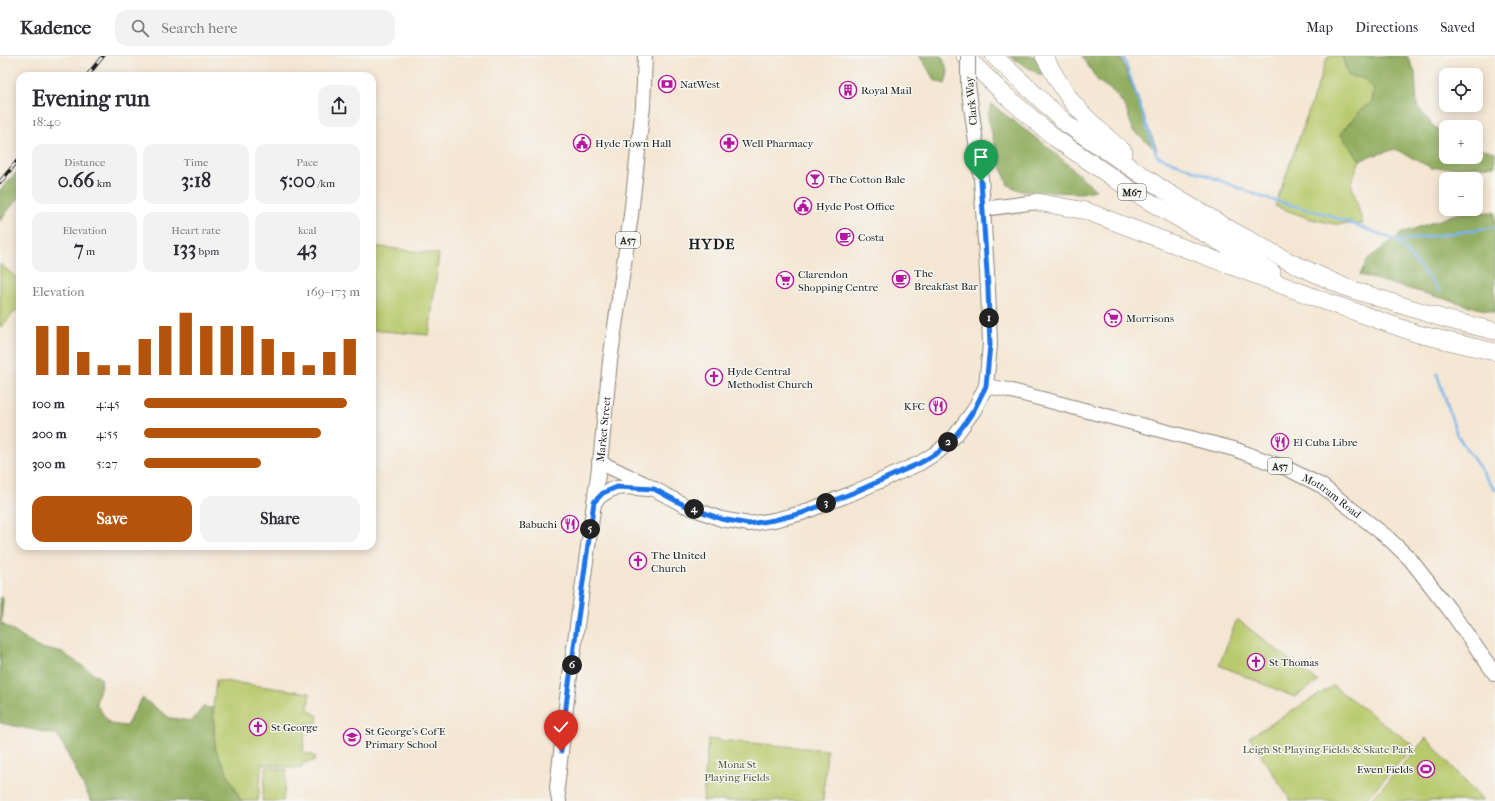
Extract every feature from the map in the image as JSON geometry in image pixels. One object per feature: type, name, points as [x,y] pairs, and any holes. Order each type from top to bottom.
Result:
[{"type":"highway","name":"M67","points":[[967,56],[1005,95],[1055,138],[1138,195],[1319,299]]},
{"type":"highway","name":"M67","points":[[994,56],[1068,125],[1167,192],[1231,230],[1288,261],[1347,288],[1445,319],[1495,331]]},
{"type":"highway","name":"M67","points":[[1044,56],[1065,91],[1094,125],[1167,192]]},
{"type":"highway","name":"M67","points":[[1037,202],[1086,211],[1319,299],[1418,334],[1495,352]]},
{"type":"main road","name":"Market Street","points":[[559,801],[558,788],[567,698],[594,502],[610,361],[632,215],[643,106],[645,56]]},
{"type":"main road","name":"Clark Way","points":[[967,56],[968,85],[981,178],[983,209],[990,345],[986,386]]},
{"type":"main road","points":[[983,209],[1037,202]]},
{"type":"main road","points":[[599,462],[684,505],[721,519],[749,524],[774,520],[802,513],[855,492],[920,463],[939,452],[963,426],[974,410],[986,386]]},
{"type":"main road","name":"Mottram Road","points":[[986,386],[1008,390],[1234,448],[1288,469],[1322,486],[1387,537],[1410,559],[1449,609],[1495,674]]},
{"type":"main road","points":[[594,502],[603,493],[617,487],[654,489]]},
{"type":"green space","points":[[919,56],[942,56],[948,72],[945,84],[934,80]]},
{"type":"green space","points":[[1009,56],[1035,56],[1044,72],[1042,76]]},
{"type":"green space","points":[[1082,56],[1120,56],[1157,150],[1133,131],[1126,108],[1114,92],[1098,81]]},
{"type":"green space","points":[[1328,56],[1342,56],[1374,89],[1372,102],[1361,110],[1340,134],[1360,160],[1351,183],[1363,224],[1334,224],[1311,219],[1275,206]]},
{"type":"green space","points":[[1342,56],[1407,56],[1415,72],[1417,106],[1432,125],[1439,130],[1439,164],[1483,164],[1483,149],[1495,152],[1495,166],[1432,168],[1395,149],[1360,160],[1340,134],[1361,110],[1372,102],[1374,89],[1362,78],[1348,76]]},
{"type":"green space","points":[[991,104],[1049,148],[1096,190],[1081,193],[1021,191],[1008,185],[998,158],[988,117]]},
{"type":"green space","points":[[16,173],[16,201],[0,221],[0,190]]},
{"type":"green space","points":[[1483,212],[1495,212],[1495,313],[1360,275],[1368,259],[1402,233],[1450,216],[1483,216]]},
{"type":"green space","points":[[376,246],[439,254],[429,335],[376,330]]},
{"type":"green space","points":[[0,264],[16,278],[16,310],[0,328]]},
{"type":"green space","points":[[0,597],[3,599],[1,623],[37,647],[63,653],[102,679],[96,704],[110,724],[126,726],[142,698],[170,718],[192,721],[203,707],[213,708],[215,748],[241,801],[91,801],[58,735],[0,723]]},
{"type":"green space","points":[[1237,619],[1318,682],[1294,697],[1219,665]]},
{"type":"green space","points":[[216,680],[310,693],[308,710],[318,716],[317,723],[306,723],[303,752],[315,756],[314,761],[302,763],[302,769],[262,764],[258,801],[241,801],[215,748],[213,708]]},
{"type":"green space","name":"Leigh St Playing Fields & Skate Park","points":[[1333,686],[1414,746],[1364,801],[1291,801],[1249,737]]},
{"type":"green space","name":"Ewen Fields","points":[[1426,738],[1483,801],[1370,801]]},
{"type":"green space","name":"Mona St Playing Fields","points":[[708,739],[827,750],[823,801],[703,801]]},
{"type":"green space","points":[[266,767],[287,770],[283,801],[262,801]]},
{"type":"waterway","points":[[1123,56],[1157,156],[1265,198],[1329,215],[1398,241],[1495,227]]},
{"type":"waterway","points":[[1398,241],[1440,291]]},
{"type":"waterway","points":[[1437,374],[1457,435],[1495,490]]},
{"type":"railway","points":[[90,72],[103,56]]},
{"type":"railway","points":[[0,182],[16,163]]},
{"type":"place","name":"NatWest","points":[[667,84]]},
{"type":"place","name":"Royal Mail","points":[[848,90]]},
{"type":"place","name":"Hyde Town Hall","points":[[582,143]]},
{"type":"place","name":"Well Pharmacy","points":[[729,143]]},
{"type":"place","name":"The Cotton Bale","points":[[815,179]]},
{"type":"place","name":"Hyde Post Office","points":[[803,206]]},
{"type":"place","name":"Costa","points":[[845,237]]},
{"type":"place","name":"The Breakfast Bar","points":[[901,279]]},
{"type":"place","name":"Clarendon Shopping Centre","points":[[785,280]]},
{"type":"place","name":"Morrisons","points":[[1113,318]]},
{"type":"place","name":"Hyde Central Methodist Church","points":[[714,377]]},
{"type":"place","name":"KFC","points":[[938,406]]},
{"type":"place","name":"El Cuba Libre","points":[[1280,442]]},
{"type":"place","name":"Babuchi","points":[[570,524]]},
{"type":"place","name":"The United Church","points":[[638,561]]},
{"type":"place","name":"St Thomas","points":[[1256,662]]},
{"type":"place","name":"St George","points":[[258,727]]},
{"type":"place","name":"St George's CofE Primary School","points":[[352,737]]},
{"type":"place","name":"Ewen Fields","points":[[1426,769]]},
{"type":"district","name":"HYDE","points":[[712,244]]},
{"type":"route","points":[[561,751],[594,502],[603,493],[617,487],[654,489],[684,505],[721,519],[749,524],[774,520],[802,513],[855,492],[920,463],[939,452],[963,426],[974,410],[986,386],[990,345],[981,181]]}]
